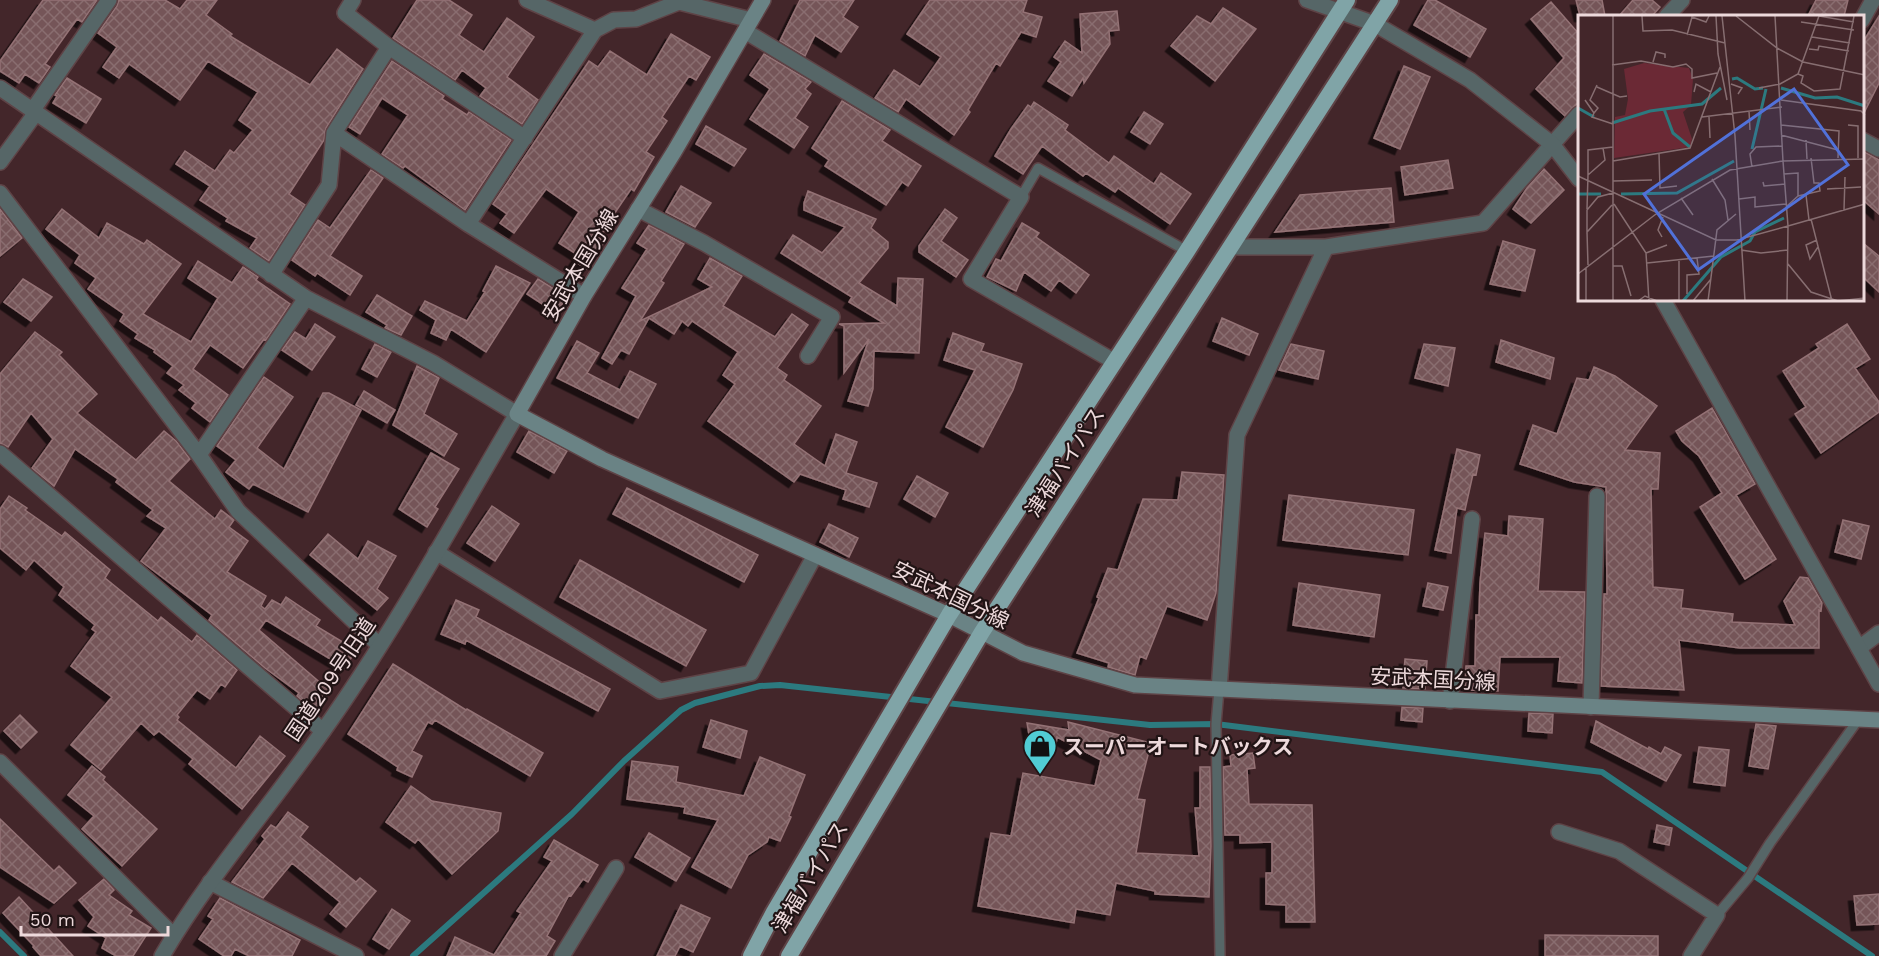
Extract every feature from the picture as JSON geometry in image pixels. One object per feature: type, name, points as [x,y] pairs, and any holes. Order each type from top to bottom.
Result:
[{"type":"highway","name":"津福バイパス","points":[[789,956],[982,632],[1390,0]]},
{"type":"highway","name":"津福バイパス","points":[[751,956],[774,912],[949,615],[1115,362],[1343,6]]},
{"type":"main road","name":"安武本国分線","points":[[763,0],[584,296],[517,414],[602,459],[949,615],[1023,653],[1135,685],[1879,720]]},
{"type":"street","points":[[0,162],[109,0]]},
{"type":"street","points":[[354,0],[345,13],[389,47],[525,138]]},
{"type":"street","points":[[527,0],[596,30]]},
{"type":"street","points":[[1307,0],[1343,6],[1470,80],[1552,144],[1578,177]]},
{"type":"street","points":[[1864,18],[1873,0]]},
{"type":"street","points":[[468,224],[596,30],[614,20],[636,19],[679,2],[748,25],[1021,197],[970,279],[1115,362]]},
{"type":"street","points":[[271,275],[329,184],[334,133],[389,47]]},
{"type":"street","points":[[0,88],[306,298],[434,363],[517,414]]},
{"type":"street","points":[[1230,247],[1326,247],[1483,224],[1578,115]]},
{"type":"street","points":[[334,133],[468,224],[584,296]]},
{"type":"street","points":[[1864,141],[1879,149]]},
{"type":"street","points":[[0,193],[199,455],[238,511],[379,645]]},
{"type":"street","points":[[638,209],[704,243],[831,317],[808,356]]},
{"type":"street","points":[[1219,690],[1237,435],[1326,247]]},
{"type":"street","points":[[199,455],[306,298]]},
{"type":"street","points":[[1664,302],[1879,684]]},
{"type":"street","name":"国道209号旧道","points":[[162,956],[210,882],[323,731],[436,552],[517,414]]},
{"type":"street","points":[[0,453],[323,731]]},
{"type":"street","points":[[1591,707],[1597,496]]},
{"type":"street","points":[[1450,701],[1472,519]]},
{"type":"street","points":[[436,552],[660,691],[751,673],[815,555]]},
{"type":"street","points":[[1859,648],[1879,633]]},
{"type":"street","points":[[0,762],[174,936]]},
{"type":"street","points":[[1559,832],[1619,850],[1717,915],[1691,956]]},
{"type":"street","points":[[562,956],[616,868]]},
{"type":"street","points":[[210,882],[356,956]]},
{"type":"lane","points":[[1021,197],[1038,168],[1187,250]]},
{"type":"lane","points":[[1219,690],[1216,724],[1220,956]]},
{"type":"lane","points":[[1717,915],[1748,878],[1770,843],[1858,720]]},
{"type":"building","points":[[43,0],[97,0],[82,22],[77,19],[45,64],[50,67],[39,83],[25,74],[19,83],[0,71],[0,61]]},
{"type":"building","points":[[119,0],[165,0],[180,9],[187,0],[217,0],[206,15],[232,34],[230,36],[310,85],[337,49],[363,69],[326,128],[324,140],[289,194],[305,205],[269,261],[250,248],[257,238],[226,221],[228,218],[200,200],[210,186],[176,164],[185,151],[215,171],[230,150],[234,153],[253,130],[239,120],[258,92],[208,61],[180,100],[129,64],[119,78],[103,67],[117,47],[98,33]]},
{"type":"building","points":[[417,0],[449,0],[472,15],[459,35],[484,52],[507,18],[534,37],[507,77],[538,100],[522,124],[480,96],[486,88],[462,70],[455,80],[393,38]]},
{"type":"building","points":[[800,0],[854,0],[843,17],[858,27],[841,52],[815,35],[805,56],[780,41]]},
{"type":"building","points":[[930,0],[1027,0],[1023,12],[1042,17],[1036,37],[1021,32],[1000,66],[996,63],[968,110],[970,112],[954,135],[906,99],[898,112],[875,98],[894,70],[920,87],[941,57],[907,34]]},
{"type":"building","points":[[1428,0],[1435,0],[1486,29],[1470,57],[1414,25]]},
{"type":"building","points":[[1576,0],[1602,0],[1605,15],[1580,15]]},
{"type":"building","points":[[1633,0],[1652,0],[1660,7],[1653,15],[1620,15]]},
{"type":"building","points":[[1816,0],[1848,0],[1844,15],[1808,15]]},
{"type":"building","points":[[1551,2],[1578,33],[1578,103],[1565,116],[1536,89],[1564,58],[1531,19]]},
{"type":"building","points":[[1223,8],[1256,29],[1215,81],[1171,46],[1197,16],[1211,24]]},
{"type":"building","points":[[1117,11],[1119,30],[1109,31],[1110,44],[1084,83],[1083,78],[1072,96],[1048,81],[1061,62],[1054,57],[1065,41],[1082,53],[1080,14]]},
{"type":"building","points":[[1879,16],[1879,83],[1864,113],[1864,40]]},
{"type":"building","points":[[671,34],[710,57],[696,80],[689,76],[662,117],[667,121],[646,152],[654,157],[634,191],[631,189],[610,220],[600,239],[604,242],[587,269],[574,261],[578,255],[559,243],[579,212],[546,189],[514,233],[500,223],[507,214],[493,204],[589,61],[598,67],[610,51],[647,75]]},
{"type":"building","points":[[764,54],[811,82],[805,89],[811,94],[795,118],[808,127],[794,148],[750,119],[770,89],[750,75]]},
{"type":"building","points":[[392,61],[444,96],[442,99],[467,115],[469,112],[511,140],[465,210],[405,166],[403,168],[382,154],[408,115],[382,98],[360,134],[349,127]]},
{"type":"building","points":[[1404,66],[1430,77],[1400,149],[1374,138]]},
{"type":"building","points":[[67,78],[101,99],[86,123],[53,103],[57,96],[55,95]]},
{"type":"building","points":[[842,101],[890,130],[882,141],[921,166],[908,186],[902,182],[886,205],[825,166],[829,160],[812,148]]},
{"type":"building","points":[[1034,102],[1068,125],[1065,130],[1109,163],[1114,156],[1154,184],[1161,173],[1191,194],[1170,224],[1118,188],[1115,192],[1086,173],[1083,176],[1042,146],[1023,174],[995,156],[1028,105],[1031,107]]},
{"type":"building","points":[[1144,112],[1163,124],[1150,144],[1131,132]]},
{"type":"building","points":[[706,126],[746,149],[734,166],[696,144]]},
{"type":"building","points":[[1864,152],[1879,160],[1879,214],[1864,201]]},
{"type":"building","points":[[1448,160],[1453,188],[1405,195],[1401,167]]},
{"type":"building","points":[[1544,169],[1564,190],[1531,223],[1513,209]]},
{"type":"building","points":[[371,170],[383,178],[330,256],[362,276],[350,295],[317,273],[315,276],[292,260],[318,220],[330,228]]},
{"type":"building","points":[[681,186],[711,203],[695,227],[666,212]]},
{"type":"building","points":[[1391,188],[1394,222],[1275,232],[1300,195]]},
{"type":"building","points":[[808,191],[876,219],[871,228],[888,242],[888,248],[859,283],[897,306],[898,278],[923,279],[919,353],[874,351],[873,389],[868,406],[848,401],[869,339],[844,373],[844,326],[839,324],[884,323],[849,302],[852,297],[781,253],[793,235],[822,253],[845,227],[804,210]]},
{"type":"building","points":[[0,209],[22,238],[0,256]]},
{"type":"building","points":[[62,209],[99,238],[107,223],[144,244],[147,240],[181,264],[143,314],[191,342],[218,298],[188,278],[198,261],[232,283],[243,267],[258,277],[256,280],[290,304],[266,340],[264,339],[243,368],[210,345],[193,369],[228,395],[210,422],[192,408],[196,403],[179,390],[184,385],[167,373],[173,366],[154,352],[155,350],[135,338],[138,334],[120,321],[124,314],[88,289],[96,278],[75,263],[80,255],[46,229]]},
{"type":"building","points":[[945,209],[957,218],[941,241],[968,260],[956,277],[919,252],[919,246]]},
{"type":"building","points":[[1022,223],[1039,233],[1036,237],[1089,275],[1076,293],[1059,280],[1051,291],[1024,272],[1016,291],[987,277],[996,259],[1001,261]]},
{"type":"building","points":[[649,225],[684,244],[661,281],[664,283],[640,321],[712,287],[698,279],[710,258],[742,276],[723,306],[775,337],[792,314],[808,325],[777,368],[787,375],[784,380],[821,406],[794,444],[825,466],[836,434],[857,442],[846,473],[877,483],[869,507],[843,499],[846,490],[800,474],[794,482],[708,421],[735,384],[723,375],[738,352],[692,321],[688,326],[682,321],[674,334],[649,318],[629,354],[621,350],[612,364],[602,358],[636,296],[622,288],[647,249],[637,243]]},
{"type":"building","points":[[1503,241],[1535,250],[1525,291],[1490,284]]},
{"type":"building","points":[[1864,244],[1879,256],[1879,292],[1864,278]]},
{"type":"building","points":[[496,266],[530,283],[486,352],[451,329],[446,340],[431,333],[436,320],[420,310],[425,301],[467,321],[485,292],[483,291]]},
{"type":"building","points":[[23,279],[52,297],[31,321],[4,302]]},
{"type":"building","points":[[538,279],[567,297],[556,313],[527,294]]},
{"type":"building","points":[[377,295],[412,316],[401,335],[385,328],[387,325],[366,312]]},
{"type":"building","points":[[1222,318],[1258,334],[1249,355],[1213,341]]},
{"type":"building","points":[[315,324],[335,337],[312,370],[282,350],[295,332],[306,339]]},
{"type":"building","points":[[1847,324],[1870,359],[1855,368],[1879,402],[1879,412],[1821,453],[1795,414],[1806,407],[1783,371],[1819,348],[1816,344]]},
{"type":"building","points":[[35,332],[62,352],[59,355],[97,394],[77,413],[136,460],[164,431],[176,441],[190,459],[169,481],[215,519],[221,510],[234,520],[229,527],[248,541],[227,572],[266,596],[261,606],[265,609],[272,600],[281,605],[286,597],[320,620],[316,626],[356,650],[345,668],[266,620],[259,630],[330,691],[314,710],[297,696],[299,693],[265,668],[209,620],[212,615],[141,561],[166,528],[147,516],[153,510],[116,482],[118,479],[75,449],[54,486],[32,468],[53,439],[31,413],[8,447],[0,443],[0,374]]},
{"type":"building","points":[[953,333],[984,344],[981,351],[1022,364],[1013,390],[983,447],[946,427],[975,370],[944,360]]},
{"type":"building","points":[[1501,340],[1554,358],[1550,379],[1496,362]]},
{"type":"building","points":[[577,341],[599,353],[587,373],[620,390],[630,371],[656,384],[638,418],[557,378]]},
{"type":"building","points":[[375,344],[391,352],[377,377],[362,369]]},
{"type":"building","points":[[1291,344],[1324,351],[1318,379],[1279,370]]},
{"type":"building","points":[[1424,344],[1455,348],[1448,386],[1415,378]]},
{"type":"building","points":[[417,366],[439,378],[424,414],[457,434],[444,456],[393,425]]},
{"type":"building","points":[[1594,367],[1615,376],[1657,406],[1625,450],[1660,453],[1658,489],[1651,489],[1653,587],[1683,590],[1681,608],[1733,614],[1732,622],[1795,625],[1784,601],[1800,577],[1808,578],[1822,603],[1821,611],[1819,610],[1819,648],[1740,648],[1679,640],[1684,690],[1601,686],[1604,594],[1607,594],[1606,487],[1574,482],[1520,464],[1533,425],[1557,434],[1577,378],[1589,380]]},
{"type":"building","points":[[264,377],[293,397],[257,448],[284,469],[323,393],[329,393],[361,410],[308,512],[253,484],[249,489],[226,472],[236,460],[217,446]]},
{"type":"building","points":[[364,391],[395,410],[387,423],[356,405]]},
{"type":"building","points":[[1712,408],[1755,484],[1736,495],[1776,559],[1745,579],[1700,507],[1722,493],[1699,456],[1682,441],[1676,431]]},
{"type":"building","points":[[529,431],[567,451],[554,473],[517,452]]},
{"type":"building","points":[[1457,449],[1480,455],[1465,510],[1457,508],[1451,553],[1435,550]]},
{"type":"building","points":[[431,453],[459,469],[435,507],[438,509],[427,527],[399,509]]},
{"type":"building","points":[[1182,472],[1224,475],[1216,593],[1207,620],[1167,606],[1146,659],[1140,656],[1135,675],[1108,667],[1109,663],[1077,653],[1099,598],[1097,597],[1108,568],[1118,570],[1143,499],[1178,500]]},
{"type":"building","points":[[917,476],[948,493],[935,517],[904,499]]},
{"type":"building","points":[[627,488],[758,555],[744,582],[613,514]]},
{"type":"building","points":[[1289,495],[1414,510],[1408,555],[1283,540]]},
{"type":"building","points":[[9,496],[62,536],[65,532],[110,570],[105,578],[158,621],[161,617],[192,642],[197,635],[237,670],[225,687],[221,684],[210,699],[197,690],[177,715],[179,717],[177,720],[236,768],[260,736],[285,756],[242,809],[189,764],[193,759],[159,731],[154,735],[141,723],[101,770],[71,745],[112,697],[71,666],[96,632],[92,629],[95,625],[59,595],[64,587],[34,560],[26,570],[0,548],[0,509]]},
{"type":"building","points":[[492,506],[519,524],[495,561],[467,543]]},
{"type":"building","points":[[1509,516],[1543,519],[1538,591],[1585,592],[1582,683],[1558,681],[1560,657],[1500,657],[1498,691],[1465,690],[1466,666],[1475,666],[1476,615],[1479,615],[1485,533],[1508,536]]},
{"type":"building","points":[[1843,520],[1869,526],[1861,559],[1835,552]]},
{"type":"building","points":[[829,524],[858,538],[849,557],[820,542]]},
{"type":"building","points":[[328,534],[358,559],[368,541],[396,556],[377,589],[388,598],[377,610],[310,555]]},
{"type":"building","points":[[580,560],[706,630],[686,666],[560,597]]},
{"type":"building","points":[[1299,583],[1380,595],[1374,637],[1293,625]]},
{"type":"building","points":[[1428,583],[1448,587],[1443,610],[1423,606]]},
{"type":"building","points":[[456,600],[479,610],[476,617],[610,689],[598,711],[466,640],[465,644],[441,634]]},
{"type":"building","points":[[1405,659],[1427,661],[1425,689],[1403,688]]},
{"type":"building","points":[[393,664],[466,710],[543,753],[530,776],[435,720],[432,724],[428,722],[412,751],[422,756],[412,777],[397,770],[398,767],[348,734]]},
{"type":"building","points":[[1402,707],[1423,708],[1422,722],[1401,720]]},
{"type":"building","points":[[1529,713],[1553,714],[1552,733],[1528,731]]},
{"type":"building","points":[[20,715],[37,732],[21,748],[4,731]]},
{"type":"building","points":[[711,720],[747,731],[740,758],[703,747]]},
{"type":"building","points":[[1596,721],[1648,749],[1649,747],[1661,754],[1665,747],[1681,755],[1666,781],[1591,742]]},
{"type":"building","points":[[1068,722],[1151,743],[1137,799],[1145,800],[1136,853],[1199,856],[1195,808],[1200,808],[1200,767],[1210,767],[1209,897],[1155,894],[1155,891],[1116,883],[1110,915],[1076,909],[1074,923],[978,906],[991,833],[1011,836],[1023,773],[1095,786],[1101,760],[1057,737],[1056,744],[1030,740],[1027,723],[1069,730]]},
{"type":"building","points":[[1756,724],[1776,726],[1768,769],[1749,766]]},
{"type":"building","points":[[1699,747],[1729,750],[1725,786],[1694,782]]},
{"type":"building","points":[[1253,753],[1255,768],[1247,769],[1249,804],[1312,805],[1315,922],[1286,922],[1286,905],[1266,904],[1266,873],[1272,873],[1272,842],[1240,843],[1240,835],[1225,835],[1223,767],[1231,766],[1230,755]]},
{"type":"building","points":[[760,757],[805,775],[780,841],[769,837],[767,842],[748,855],[731,888],[692,867],[718,820],[684,813],[685,807],[627,799],[632,761],[678,767],[676,782],[744,796]]},
{"type":"building","points":[[92,766],[105,777],[103,780],[157,829],[122,866],[82,829],[94,816],[68,795]]},
{"type":"building","points":[[411,786],[432,801],[501,813],[498,831],[452,874],[418,839],[415,843],[386,822]]},
{"type":"building","points":[[288,812],[308,827],[300,837],[356,882],[360,878],[376,891],[346,927],[330,914],[340,902],[292,863],[263,898],[232,882],[265,839],[262,836],[271,825],[276,828]]},
{"type":"building","points":[[0,819],[54,871],[59,866],[76,883],[54,903],[0,867]]},
{"type":"building","points":[[1657,825],[1672,828],[1669,845],[1654,842]]},
{"type":"building","points":[[649,833],[690,858],[676,881],[635,857]]},
{"type":"building","points":[[554,840],[598,865],[588,882],[583,879],[571,896],[569,895],[547,936],[555,941],[546,956],[447,956],[455,937],[494,955],[521,913],[517,911],[552,861],[544,857]]},
{"type":"building","points":[[104,879],[114,890],[109,895],[132,911],[129,915],[151,928],[133,956],[116,956],[102,948],[106,938],[88,926],[94,917],[79,900]]},
{"type":"building","points":[[1879,894],[1879,924],[1857,925],[1854,896]]},
{"type":"building","points":[[19,897],[73,956],[41,956],[3,913]]},
{"type":"building","points":[[220,898],[300,940],[292,956],[249,956],[235,949],[231,956],[224,956],[199,939],[213,919],[208,916]]},
{"type":"building","points":[[681,905],[710,918],[693,952],[680,946],[675,956],[657,956]]},
{"type":"building","points":[[392,909],[410,921],[389,949],[373,939]]},
{"type":"building","points":[[1545,935],[1658,936],[1658,956],[1545,956]]},
{"type":"waterway","points":[[413,956],[572,814],[624,761],[681,710],[695,703],[760,686],[780,685],[1150,725],[1216,724],[1602,772],[1872,956]]},
{"type":"waterway","points":[[0,932],[24,956]]},
{"type":"place","name":"スーパーオートバックス","points":[[1040,775]]}]
